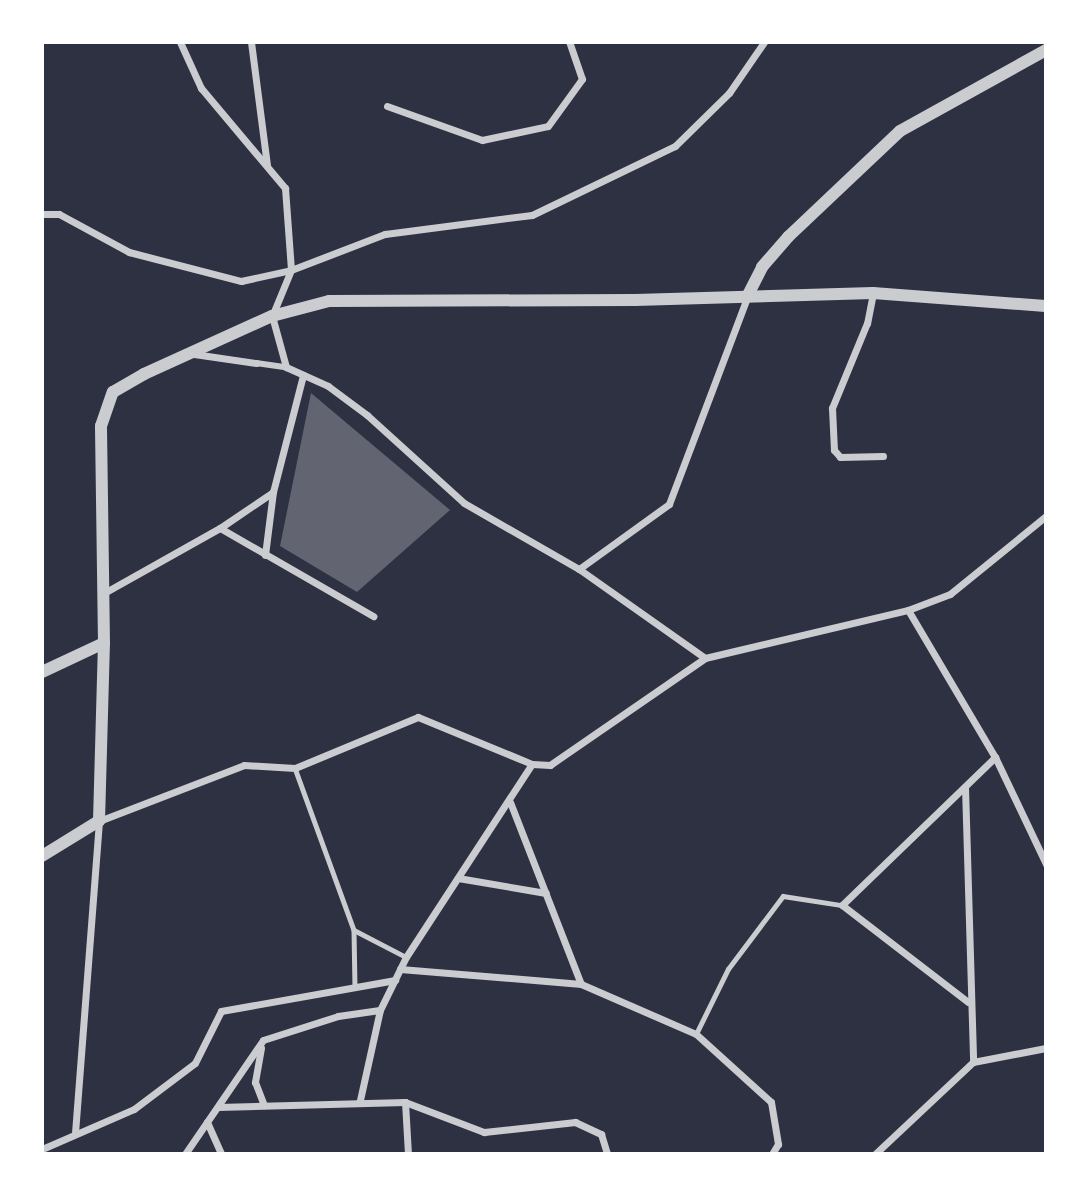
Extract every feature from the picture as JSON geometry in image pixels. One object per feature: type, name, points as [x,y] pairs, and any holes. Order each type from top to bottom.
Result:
[{"type":"street","points":[[180,42],[201,88],[285,188],[291,270],[272,316],[286,367]]},
{"type":"street","points":[[251,42],[267,166]]},
{"type":"street","points":[[387,106],[482,141],[548,126],[582,79],[569,42]]},
{"type":"street","points":[[42,214],[59,214],[129,252],[241,281],[291,270],[385,234],[532,215],[676,146],[729,93],[764,42]]},
{"type":"street","points":[[579,569],[669,504],[748,295],[762,267],[788,237],[900,131],[1046,50]]},
{"type":"street","points":[[873,293],[867,323],[832,408],[834,450],[840,457],[883,456]]},
{"type":"street","points":[[75,1133],[99,821],[104,643],[101,426],[113,392],[272,316],[329,301],[635,300],[873,293],[1046,306]]},
{"type":"street","points":[[193,354],[286,367],[303,375],[368,415],[464,503],[579,569],[705,658]]},
{"type":"street","points":[[265,555],[273,492],[303,375]]},
{"type":"street","points":[[104,593],[220,528],[273,492]]},
{"type":"street","points":[[42,856],[99,821],[244,765],[295,768],[418,717],[532,764],[551,765],[705,658],[908,610],[950,594],[1046,516]]},
{"type":"street","points":[[220,528],[373,616]]},
{"type":"street","points":[[908,610],[995,757],[1046,864]]},
{"type":"street","points":[[42,672],[104,643]]},
{"type":"street","points":[[968,1002],[842,905],[995,757]]},
{"type":"street","points":[[360,1100],[380,1010],[406,957],[510,802],[532,764]]},
{"type":"street","points":[[965,787],[968,1002],[973,1062]]},
{"type":"street","points":[[510,802],[581,984]]},
{"type":"street","points":[[458,878],[546,893]]},
{"type":"street","points":[[400,969],[581,984],[696,1034],[771,1102],[778,1144],[772,1154]]},
{"type":"street","points":[[42,1149],[134,1109],[195,1063],[221,1012],[395,980]]},
{"type":"street","points":[[185,1154],[263,1040],[338,1016],[380,1010]]},
{"type":"street","points":[[263,1040],[256,1082],[264,1105]]},
{"type":"street","points":[[875,1154],[973,1062],[1046,1048]]},
{"type":"street","points":[[218,1107],[360,1100],[405,1102],[484,1132],[575,1122],[601,1134],[607,1154]]},
{"type":"street","points":[[405,1102],[408,1154]]},
{"type":"street","points":[[207,1122],[221,1154]]},
{"type":"lane","points":[[295,768],[354,930],[355,989]]},
{"type":"lane","points":[[696,1034],[729,969],[783,896],[842,905]]},
{"type":"lane","points":[[354,930],[406,957]]},
{"type":"building","points":[[311,393],[450,510],[357,592],[280,546]]}]
